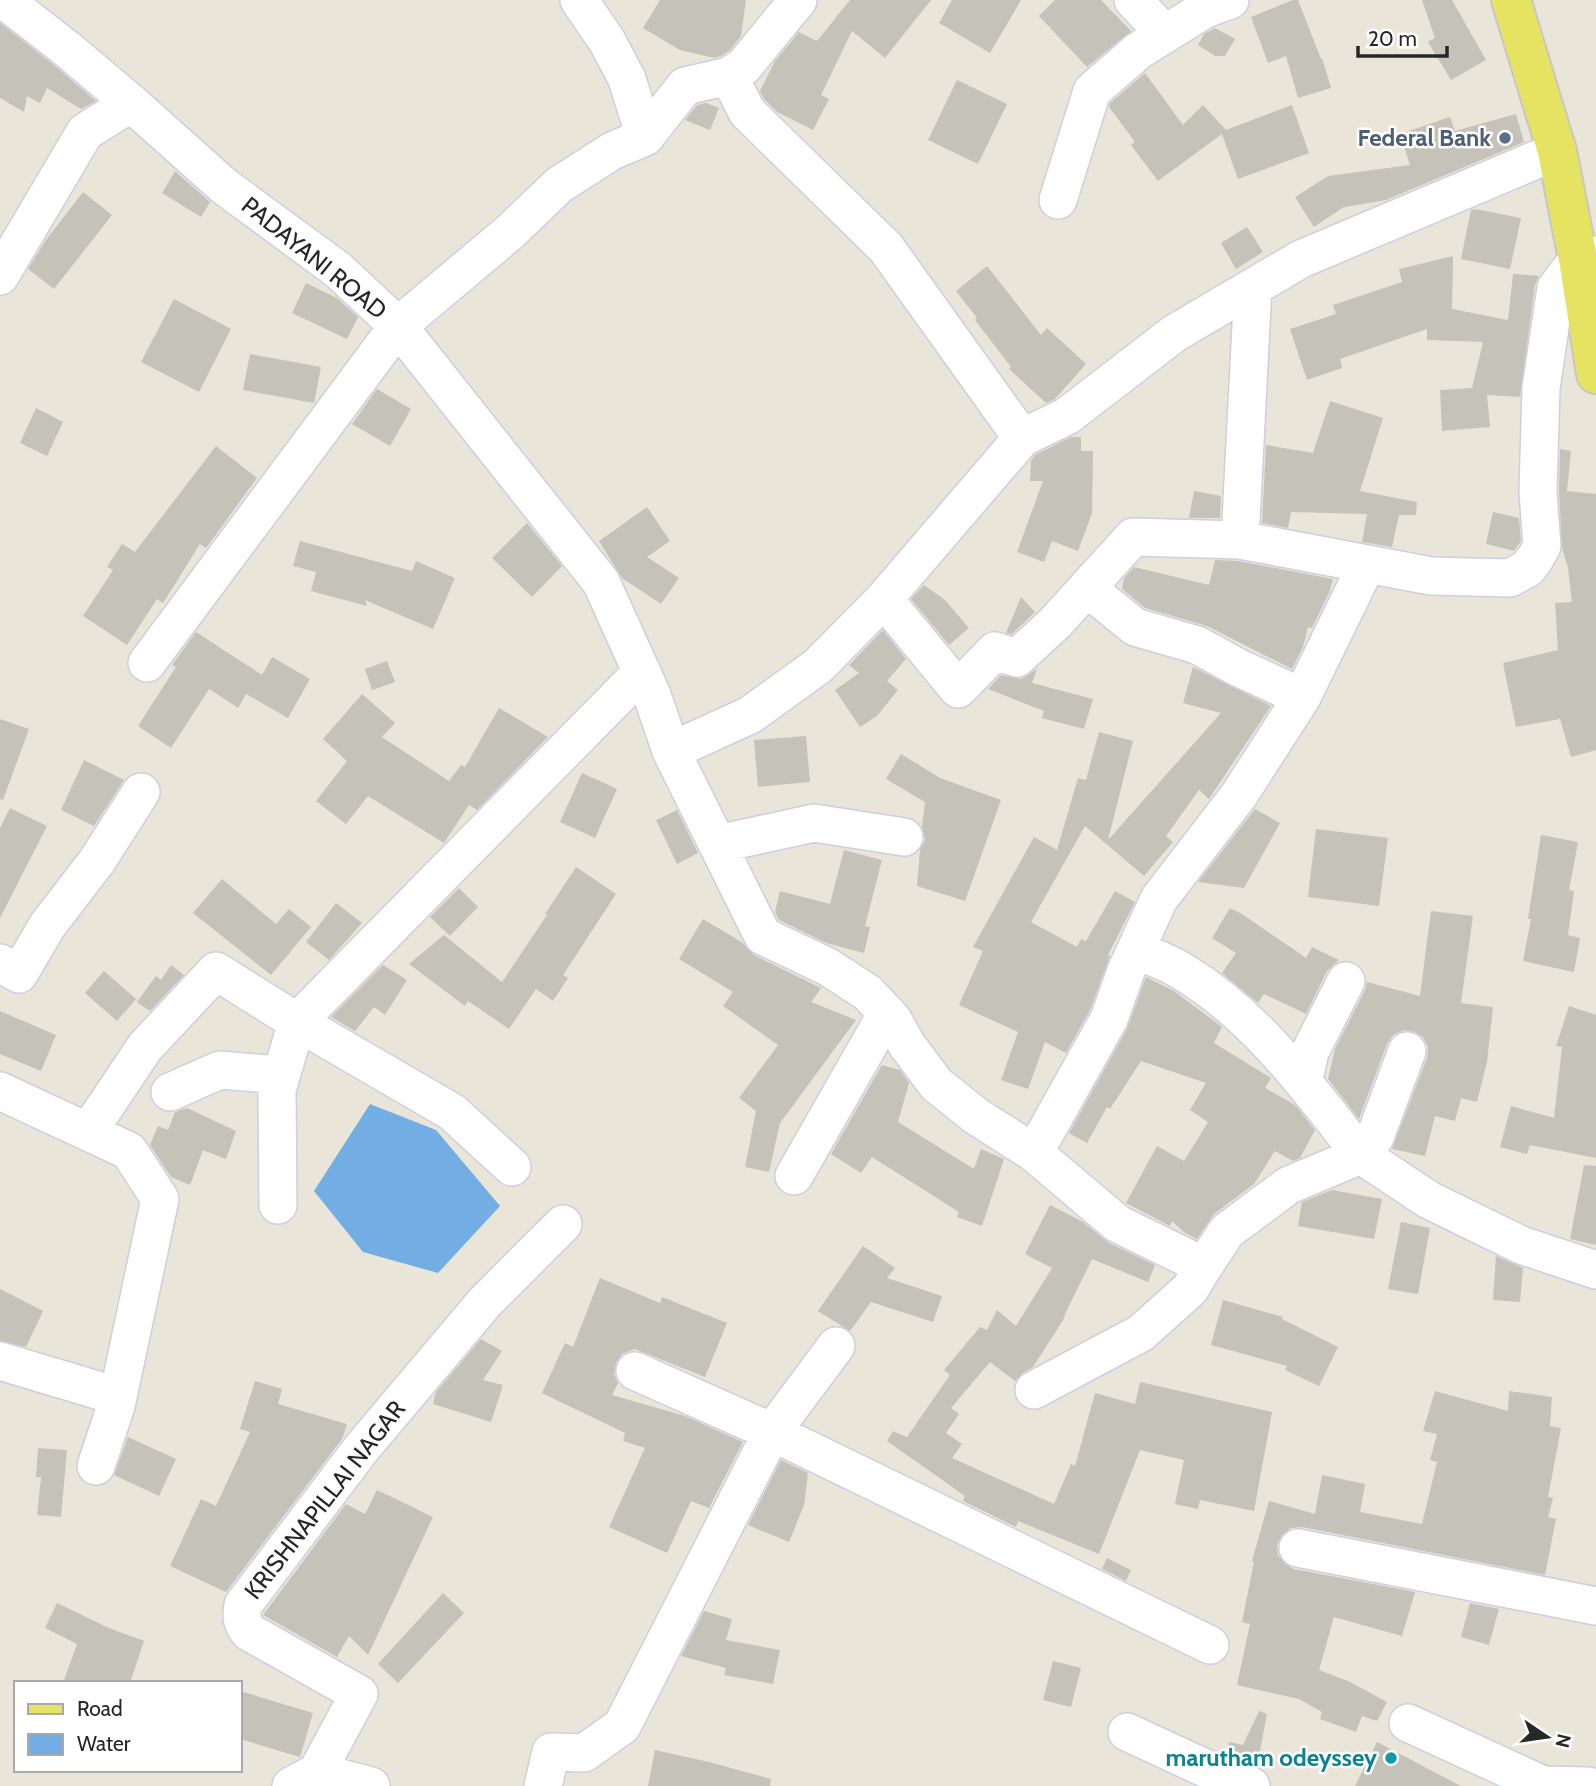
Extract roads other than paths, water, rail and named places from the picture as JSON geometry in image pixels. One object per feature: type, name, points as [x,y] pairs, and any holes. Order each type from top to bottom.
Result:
[{"type":"main road","points":[[1511,0],[1587,257],[1596,374]]},
{"type":"street","points":[[0,8],[4,0]]},
{"type":"street","name":"PADAYANI ROAD","points":[[4,0],[131,103],[224,186],[338,270],[398,326],[147,663]]},
{"type":"street","points":[[579,0],[607,41],[627,79],[645,137]]},
{"type":"street","points":[[798,0],[744,66],[729,76],[685,86],[645,137],[612,151],[559,185],[510,232],[398,326],[600,582],[642,672],[671,751],[763,936],[828,967],[868,993],[887,1013],[936,1084],[976,1116],[1034,1153],[1118,1224],[1204,1266]]},
{"type":"street","points":[[1133,0],[1165,34]]},
{"type":"street","points":[[1058,200],[1092,92],[1138,51],[1205,9],[1230,0]]},
{"type":"street","points":[[729,76],[747,112],[886,248],[1022,438]]},
{"type":"street","points":[[0,276],[85,132],[131,103]]},
{"type":"street","points":[[671,751],[750,715],[818,666],[884,599],[1022,438],[1067,416],[1175,333],[1301,259],[1557,151]]},
{"type":"street","points":[[884,599],[958,689],[995,651],[1017,658],[1055,623],[1133,537],[1240,540],[1432,576],[1510,579],[1528,568],[1542,546],[1538,452],[1543,376],[1556,288],[1587,257]]},
{"type":"street","points":[[1240,540],[1253,287]]},
{"type":"street","points":[[1034,1153],[1109,1019],[1159,899],[1239,795],[1301,698],[1367,564]]},
{"type":"street","points":[[1087,588],[1135,626],[1197,645],[1301,698]]},
{"type":"street","points":[[278,1205],[277,1090],[297,1022],[642,672]]},
{"type":"street","points":[[0,963],[19,974],[47,926],[97,861],[141,792]]},
{"type":"street","points":[[718,844],[814,823],[904,837]]},
{"type":"street","points":[[1136,950],[1185,972],[1236,1012],[1274,1047],[1361,1155],[1429,1200],[1510,1240],[1596,1270]]},
{"type":"street","points":[[88,1132],[145,1046],[216,971],[297,1022],[452,1112],[512,1167]]},
{"type":"street","points":[[1303,1082],[1310,1052],[1346,981]]},
{"type":"street","points":[[794,1176],[887,1013]]},
{"type":"street","points":[[1034,1390],[1141,1333],[1190,1289],[1227,1231],[1289,1185],[1361,1155],[1375,1138],[1407,1051]]},
{"type":"street","points":[[170,1092],[220,1070],[281,1076]]},
{"type":"street","points":[[0,1091],[129,1151],[160,1199],[117,1396],[96,1466]]},
{"type":"street","name":"KRISHNAPILLAI NAGAR","points":[[304,1779],[359,1694],[249,1632],[243,1625],[241,1616],[243,1605],[361,1449],[485,1302],[563,1224]]},
{"type":"street","points":[[543,1786],[551,1752],[584,1753],[622,1726],[772,1432],[836,1346]]},
{"type":"street","points":[[0,1361],[117,1396]]},
{"type":"street","points":[[635,1371],[772,1432],[1210,1645]]},
{"type":"street","points":[[1298,1548],[1596,1605]]},
{"type":"street","points":[[1408,1723],[1544,1785],[1588,1786]]},
{"type":"street","points":[[1127,1732],[1251,1786]]},
{"type":"street","points":[[304,1779],[371,1786]]},
{"type":"water","points":[[370,1104],[436,1130],[500,1206],[438,1273],[363,1252],[314,1191]]},
{"type":"place","name":"Federal Bank","points":[[1505,138]]},
{"type":"place","name":"marutham odeyssey","points":[[1391,1758]]}]
